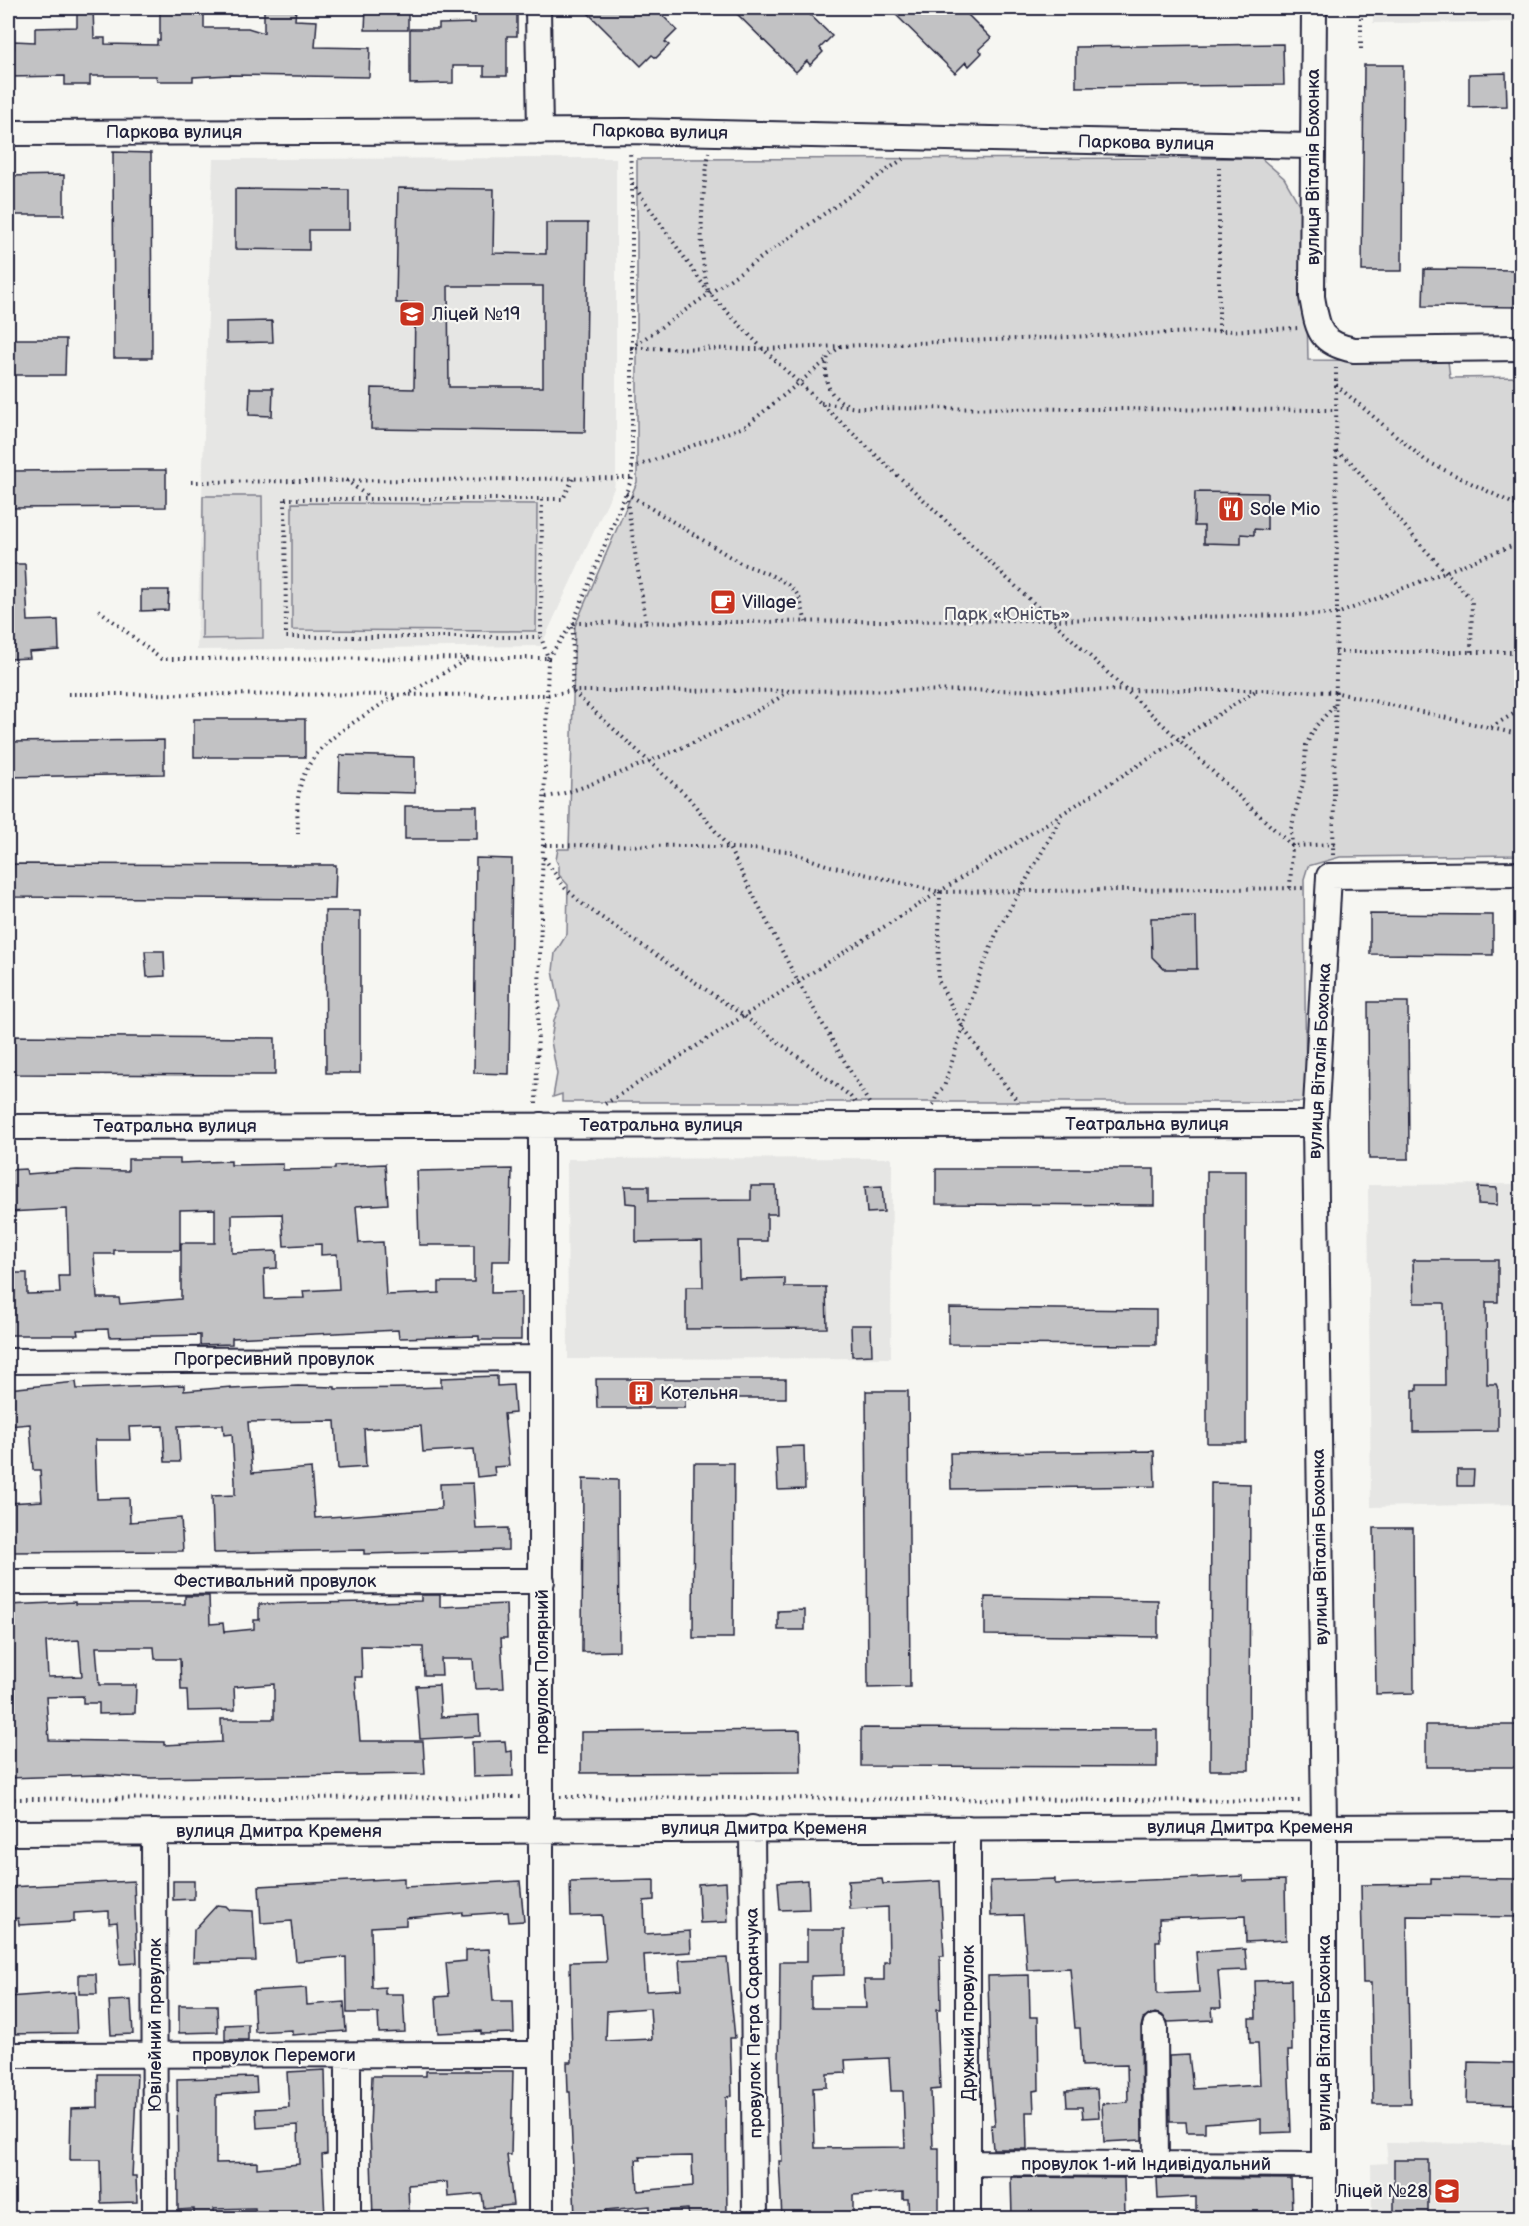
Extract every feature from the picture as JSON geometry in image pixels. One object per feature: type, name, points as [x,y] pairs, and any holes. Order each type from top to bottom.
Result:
[{"type":"street","points":[[538,8],[540,132]]},
{"type":"street","name":"вулиця Віталія Бохонка","points":[[1314,8],[1312,297],[1318,327]]},
{"type":"street","name":"Паркова вулиця","points":[[8,133],[540,132],[629,142],[933,138],[1312,146]]},
{"type":"street","points":[[1318,327],[1325,338],[1336,346],[1354,350],[1521,348]]},
{"type":"street","points":[[1319,879],[1521,874]]},
{"type":"street","name":"вулиця Віталія Бохонка","points":[[1319,879],[1315,1124],[1324,1827],[1324,2218]]},
{"type":"street","name":"Театральна вулиця","points":[[8,1127],[538,1116],[586,1125],[1315,1124]]},
{"type":"street","name":"провулок Полярний","points":[[538,1116],[542,1581],[541,2218]]},
{"type":"street","name":"Прогресивний провулок","points":[[8,1361],[541,1358]]},
{"type":"street","name":"Фестивальний провулок","points":[[8,1582],[542,1581]]},
{"type":"street","name":"вулиця Дмитра Кременя","points":[[8,1833],[1521,1826]]},
{"type":"street","name":"провулок Петра Саранчука","points":[[752,1828],[755,2218]]},
{"type":"street","name":"Дружний провулок","points":[[968,1828],[968,2218]]},
{"type":"street","name":"Ювілейний провулок","points":[[154,1832],[155,2218]]},
{"type":"street","points":[[1155,2027],[1156,2164]]},
{"type":"street","name":"провулок Перемоги","points":[[8,2055],[541,2054]]},
{"type":"street","points":[[348,2055],[348,2218]]},
{"type":"street","name":"провулок 1-ий Індивідуальний","points":[[968,2163],[1324,2165]]},
{"type":"path","points":[[1361,8],[1361,49]]},
{"type":"path","points":[[630,348],[933,138]]},
{"type":"path","points":[[629,142],[641,152]]},
{"type":"path","points":[[548,658],[573,623],[632,478],[630,348],[632,183],[629,142]]},
{"type":"path","points":[[698,152],[721,152]]},
{"type":"path","points":[[709,152],[700,210],[702,261],[709,293]]},
{"type":"path","points":[[1219,152],[1219,331]]},
{"type":"path","points":[[632,183],[709,293],[820,403],[1292,846],[1335,844]]},
{"type":"path","points":[[630,348],[763,349],[1318,327]]},
{"type":"path","points":[[632,468],[747,426],[800,384],[842,345]]},
{"type":"path","points":[[545,845],[788,851],[826,865],[940,892],[1310,888],[1319,879],[1335,844],[1336,346]]},
{"type":"path","points":[[827,360],[824,379],[832,393],[843,403],[858,408]]},
{"type":"path","points":[[1336,384],[1426,461],[1521,508]]},
{"type":"path","points":[[820,403],[858,408],[1336,410]]},
{"type":"path","points":[[1336,452],[1349,460],[1445,572],[1472,600],[1471,652]]},
{"type":"path","points":[[541,637],[286,637],[285,499],[563,499],[573,478]]},
{"type":"path","points":[[190,482],[632,478]]},
{"type":"path","points":[[346,480],[371,499]]},
{"type":"path","points":[[626,493],[742,564],[761,570],[779,580],[797,594],[806,622]]},
{"type":"path","points":[[626,493],[646,623]]},
{"type":"path","points":[[538,1116],[548,658],[541,637],[542,499]]},
{"type":"path","points":[[573,623],[1052,620],[1337,614],[1521,542]]},
{"type":"path","points":[[99,610],[161,658],[548,658]]},
{"type":"path","points":[[573,623],[572,691],[688,797],[729,848],[798,982],[871,1105]]},
{"type":"path","points":[[1335,652],[1521,652]]},
{"type":"path","points":[[298,834],[298,792],[304,776],[321,747],[388,700],[405,696],[470,658]]},
{"type":"path","points":[[546,797],[564,795],[651,761],[751,716],[791,690]]},
{"type":"path","points":[[68,694],[405,696],[547,695],[572,691],[791,690],[1334,692],[1521,735]]},
{"type":"path","points":[[586,1125],[600,1108],[1258,690]]},
{"type":"path","points":[[1290,889],[1291,829],[1304,779],[1306,745],[1316,726],[1334,706]]},
{"type":"path","points":[[1491,728],[1521,709]]},
{"type":"path","points":[[933,1105],[938,1092],[944,1087],[978,979],[997,932],[1062,815]]},
{"type":"path","points":[[544,858],[565,888],[585,906],[744,1016],[850,1096],[857,1105]]},
{"type":"path","points":[[940,892],[938,980],[963,1028],[1020,1106]]},
{"type":"path","points":[[8,1799],[542,1797],[1323,1801]]},
{"type":"shaded area","points":[[1373,8],[1521,8],[1521,22],[1373,23]]},
{"type":"shaded area","name":"Ліцей №19","points":[[616,158],[616,473],[614,488],[541,646],[197,650],[213,159]]},
{"type":"shaded area","points":[[892,1158],[891,1358],[568,1359],[567,1159]]},
{"type":"shaded area","points":[[1521,1184],[1521,1504],[1371,1507],[1368,1185]]},
{"type":"shaded area","name":"Ліцей №28","points":[[1386,2143],[1521,2144],[1521,2218],[1372,2218],[1371,2164],[1388,2163]]},
{"type":"green space","name":"Парк «Юність»","points":[[1261,158],[1284,178],[1305,215],[1308,360],[1448,361],[1450,378],[1521,377],[1521,855],[1340,857],[1308,866],[1304,879],[1306,1102],[562,1102],[562,1094],[553,1097],[557,1074],[551,1041],[554,1020],[560,1007],[553,971],[555,953],[567,934],[568,885],[559,875],[556,860],[558,849],[569,849],[575,626],[637,482],[637,159]]},
{"type":"green space","points":[[203,496],[262,496],[263,638],[202,639]]},
{"type":"green space","points":[[292,503],[537,504],[536,631],[292,630]]},
{"type":"building","points":[[77,8],[93,8],[94,38],[105,38],[105,44],[157,45],[157,40],[160,40],[160,8],[204,8],[204,28],[248,28],[264,33],[264,8],[296,8],[295,20],[317,21],[315,47],[370,48],[369,77],[230,75],[193,77],[193,81],[157,81],[156,76],[90,76],[90,85],[65,85],[65,76],[8,77],[8,49],[14,49],[14,41],[35,42],[35,28],[77,27]]},
{"type":"building","points":[[366,8],[408,8],[408,30],[365,30]]},
{"type":"building","points":[[474,8],[517,10],[517,36],[507,36],[507,76],[484,76],[484,66],[453,66],[453,83],[410,84],[410,29],[439,29],[439,24],[475,23]]},
{"type":"building","points":[[583,8],[655,8],[677,30],[665,42],[669,45],[656,58],[652,55],[641,66]]},
{"type":"building","points":[[731,8],[803,8],[832,36],[820,48],[823,52],[810,65],[807,61],[796,72]]},
{"type":"building","points":[[889,8],[961,8],[991,38],[979,49],[982,53],[969,66],[966,62],[955,73]]},
{"type":"building","points":[[1283,44],[1284,85],[1076,87],[1076,47]]},
{"type":"building","points":[[1364,65],[1403,65],[1402,271],[1362,271]]},
{"type":"building","points":[[1506,73],[1507,106],[1469,107],[1469,74]]},
{"type":"building","points":[[113,152],[151,153],[152,358],[114,358]]},
{"type":"building","points":[[64,175],[64,215],[8,215],[8,176]]},
{"type":"building","points":[[398,188],[494,189],[493,253],[546,254],[546,223],[588,223],[585,432],[371,429],[372,388],[414,389],[415,303],[396,303]],"holes":[[[448,286],[543,286],[543,387],[449,387]]]},
{"type":"building","points":[[235,189],[349,190],[349,230],[309,230],[309,250],[235,249]]},
{"type":"building","points":[[1424,269],[1521,270],[1521,307],[1423,306]]},
{"type":"building","points":[[272,321],[273,342],[226,343],[226,322]]},
{"type":"building","points":[[8,339],[66,339],[65,375],[8,375]]},
{"type":"building","points":[[250,388],[273,388],[272,416],[249,415]]},
{"type":"building","points":[[166,470],[166,507],[8,508],[8,471]]},
{"type":"building","name":"Sole Mio","points":[[1195,492],[1267,493],[1267,530],[1254,529],[1254,535],[1241,534],[1241,544],[1204,543],[1204,526],[1194,526]]},
{"type":"building","points":[[8,564],[25,564],[28,621],[58,620],[59,650],[29,652],[30,658],[9,659]]},
{"type":"building","points":[[141,590],[169,590],[168,610],[141,611]]},
{"type":"building","points":[[194,719],[305,719],[305,757],[194,757]]},
{"type":"building","points":[[164,740],[164,774],[8,777],[8,742]]},
{"type":"building","points":[[340,755],[415,757],[415,793],[339,791]]},
{"type":"building","points":[[405,806],[477,806],[477,839],[405,839]]},
{"type":"building","points":[[476,858],[512,859],[509,1074],[474,1073]]},
{"type":"building","points":[[8,864],[336,865],[335,899],[8,897]]},
{"type":"building","points":[[325,911],[360,911],[360,1073],[326,1073]]},
{"type":"building","points":[[1370,914],[1493,915],[1493,955],[1370,954]]},
{"type":"building","points":[[1196,917],[1197,969],[1164,969],[1152,957],[1151,918]]},
{"type":"building","points":[[145,951],[164,951],[165,976],[147,977]]},
{"type":"building","points":[[1368,1002],[1408,1002],[1409,1159],[1369,1159]]},
{"type":"building","points":[[8,1036],[275,1038],[275,1075],[8,1074]]},
{"type":"building","points":[[128,1159],[180,1159],[180,1163],[231,1161],[231,1165],[283,1164],[283,1170],[335,1169],[335,1166],[385,1164],[388,1204],[356,1206],[359,1243],[383,1242],[386,1295],[439,1293],[439,1282],[474,1282],[474,1245],[419,1245],[417,1171],[512,1169],[510,1261],[492,1261],[491,1293],[521,1292],[521,1340],[479,1340],[479,1336],[399,1338],[398,1330],[232,1338],[232,1344],[200,1345],[200,1335],[109,1337],[108,1329],[77,1330],[78,1335],[8,1335],[8,1273],[27,1273],[27,1294],[60,1293],[59,1276],[69,1276],[67,1209],[8,1212],[8,1170],[26,1169],[27,1174],[77,1170],[128,1171]],"holes":[[[215,1209],[215,1243],[181,1243],[181,1299],[120,1304],[119,1298],[97,1298],[94,1254],[114,1254],[114,1250],[180,1250],[180,1210]],[[282,1214],[284,1246],[321,1244],[321,1255],[337,1254],[339,1289],[303,1291],[304,1298],[265,1299],[264,1269],[277,1268],[277,1251],[232,1253],[232,1215]]]},
{"type":"building","points":[[936,1169],[1154,1169],[1154,1205],[936,1204]]},
{"type":"building","points":[[1207,1171],[1246,1171],[1246,1443],[1207,1443]]},
{"type":"building","points":[[625,1186],[649,1186],[649,1201],[751,1200],[751,1186],[776,1186],[777,1214],[767,1214],[767,1241],[738,1241],[739,1279],[785,1278],[785,1287],[826,1287],[827,1328],[686,1329],[686,1287],[703,1287],[702,1241],[636,1242],[636,1204],[626,1203]]},
{"type":"building","points":[[882,1186],[884,1212],[867,1213],[865,1187]]},
{"type":"building","points":[[1478,1187],[1497,1188],[1497,1205],[1478,1204]]},
{"type":"building","points":[[1413,1260],[1498,1260],[1498,1302],[1486,1302],[1487,1384],[1496,1384],[1498,1389],[1498,1431],[1413,1432],[1413,1390],[1417,1390],[1417,1385],[1445,1385],[1444,1303],[1414,1303]]},
{"type":"building","points":[[949,1308],[1156,1310],[1156,1345],[949,1344]]},
{"type":"building","points":[[851,1325],[871,1325],[872,1355],[852,1356]]},
{"type":"building","points":[[497,1376],[497,1386],[513,1385],[515,1413],[504,1414],[509,1466],[494,1467],[495,1475],[477,1477],[474,1449],[423,1452],[421,1426],[364,1429],[366,1467],[338,1469],[335,1421],[248,1422],[252,1473],[311,1468],[315,1518],[441,1509],[440,1484],[473,1483],[476,1529],[508,1528],[508,1550],[364,1554],[364,1550],[214,1553],[212,1496],[235,1495],[235,1481],[232,1434],[224,1435],[223,1425],[208,1425],[178,1426],[180,1462],[165,1462],[163,1426],[129,1427],[130,1440],[95,1440],[97,1499],[129,1498],[130,1522],[181,1518],[183,1551],[8,1552],[8,1503],[42,1501],[40,1470],[33,1470],[30,1424],[8,1426],[8,1389],[76,1382],[77,1389],[184,1385],[184,1391],[231,1387],[231,1389],[298,1386],[335,1387],[335,1389],[412,1388],[441,1387],[441,1378]]},
{"type":"building","points":[[596,1379],[786,1379],[786,1398],[685,1398],[685,1408],[597,1408]]},
{"type":"building","points":[[866,1391],[908,1391],[910,1687],[868,1688]]},
{"type":"building","points":[[804,1446],[805,1489],[778,1490],[776,1447]]},
{"type":"building","points":[[1154,1451],[1155,1486],[951,1489],[950,1453]]},
{"type":"building","points":[[694,1463],[734,1463],[733,1638],[693,1638]]},
{"type":"building","points":[[1457,1470],[1474,1470],[1473,1486],[1457,1486]]},
{"type":"building","points":[[583,1479],[618,1480],[619,1651],[582,1652]]},
{"type":"building","points":[[1211,1483],[1250,1484],[1249,1770],[1210,1770]]},
{"type":"building","points":[[1374,1528],[1413,1528],[1414,1693],[1376,1694]]},
{"type":"building","points":[[421,1595],[440,1595],[440,1607],[506,1604],[507,1638],[501,1638],[504,1688],[475,1689],[473,1659],[441,1659],[442,1675],[424,1675],[423,1647],[361,1646],[362,1677],[355,1677],[360,1741],[423,1741],[425,1774],[151,1778],[99,1775],[8,1778],[8,1693],[11,1692],[8,1605],[75,1602],[75,1604],[185,1604],[185,1596],[209,1596],[210,1624],[223,1623],[224,1632],[254,1629],[254,1620],[259,1620],[259,1604],[421,1601]],"holes":[[[79,1640],[82,1676],[48,1677],[46,1642]],[[96,1647],[154,1647],[155,1659],[180,1659],[181,1690],[187,1690],[188,1711],[235,1710],[234,1687],[274,1684],[274,1719],[221,1719],[222,1742],[164,1745],[164,1742],[49,1740],[46,1697],[83,1696],[83,1703],[99,1703],[99,1714],[135,1713],[136,1685],[99,1685]]]},
{"type":"building","points":[[985,1597],[1158,1600],[1158,1637],[985,1635]]},
{"type":"building","points":[[805,1610],[805,1630],[778,1630],[778,1611]]},
{"type":"building","points":[[439,1685],[441,1717],[479,1715],[480,1736],[420,1739],[416,1686]]},
{"type":"building","points":[[1426,1725],[1521,1725],[1521,1767],[1426,1767]]},
{"type":"building","points":[[861,1728],[1157,1729],[1157,1767],[861,1766]]},
{"type":"building","points":[[800,1730],[801,1772],[581,1773],[581,1732]]},
{"type":"building","points":[[505,1741],[506,1752],[512,1751],[513,1776],[473,1777],[472,1742]]},
{"type":"building","points":[[1243,1876],[1243,1881],[1285,1880],[1286,1940],[1246,1942],[1245,1916],[1159,1919],[1160,1941],[1156,1941],[1157,1994],[1199,1992],[1196,1952],[1245,1949],[1247,1970],[1218,1971],[1221,2008],[1212,2008],[1213,2020],[1168,2022],[1162,2015],[1155,2013],[1143,2019],[1141,2027],[1142,2140],[1104,2142],[1102,2104],[1128,2102],[1127,2065],[1082,2066],[1080,2028],[1075,2028],[1070,1968],[1027,1970],[1023,1915],[991,1916],[990,1881],[1055,1879],[1055,1884]]},
{"type":"building","points":[[404,1878],[404,1887],[520,1881],[524,1921],[509,1922],[508,1912],[463,1915],[463,1913],[406,1918],[406,1925],[371,1927],[372,1988],[385,1987],[385,1994],[403,1994],[405,2032],[379,2033],[378,2013],[347,2013],[346,1957],[296,1961],[292,1921],[261,1923],[259,1886]]},
{"type":"building","points":[[1431,1878],[1521,1879],[1521,1917],[1407,1916],[1410,2104],[1373,2104],[1371,1983],[1363,1983],[1361,1885],[1431,1884]]},
{"type":"building","points":[[882,1879],[883,1884],[940,1881],[944,1956],[940,1956],[941,2009],[937,2009],[940,2089],[931,2090],[933,2148],[939,2148],[939,2218],[909,2218],[908,2199],[903,2199],[903,2192],[853,2195],[853,2218],[782,2218],[779,2161],[782,2161],[779,2068],[780,1962],[807,1962],[807,1930],[844,1930],[844,1975],[811,1976],[811,2008],[866,2008],[864,1980],[884,1980],[884,1962],[889,1962],[888,1907],[850,1909],[848,1881]],"holes":[[[889,2058],[891,2091],[903,2091],[905,2147],[815,2148],[813,2088],[827,2087],[827,2074],[846,2073],[845,2060]]]},
{"type":"building","points":[[654,1880],[654,1900],[644,1901],[645,1934],[690,1931],[691,1952],[644,1955],[646,1991],[681,1989],[679,1960],[727,1958],[735,2038],[730,2038],[732,2096],[726,2097],[727,2218],[689,2218],[688,2209],[650,2212],[650,2206],[606,2210],[606,2218],[575,2218],[567,2062],[572,2062],[570,1962],[606,1961],[602,1915],[571,1916],[570,1882]],"holes":[[[650,2008],[652,2039],[606,2041],[607,2011]],[[692,2156],[693,2186],[638,2191],[636,2160],[641,2160],[640,2157]]]},
{"type":"building","points":[[808,1880],[809,1909],[780,1910],[778,1882]]},
{"type":"building","points":[[134,1881],[137,1963],[120,1964],[117,1922],[109,1923],[109,1911],[74,1913],[74,1922],[19,1925],[18,1918],[8,1919],[8,1887]]},
{"type":"building","points":[[173,1881],[194,1881],[194,1899],[173,1900]]},
{"type":"building","points":[[726,1882],[728,1922],[700,1923],[698,1884]]},
{"type":"building","points":[[217,1905],[226,1906],[230,1910],[253,1911],[256,1961],[193,1962],[194,1930]]},
{"type":"building","points":[[489,1949],[493,2001],[513,2001],[514,2033],[481,2034],[481,2031],[438,2033],[436,1997],[449,1996],[446,1963],[466,1961],[466,1950]]},
{"type":"building","points":[[79,1974],[96,1974],[97,1994],[79,1994]]},
{"type":"building","points":[[1029,1975],[1030,2017],[1038,2017],[1039,2090],[1033,2091],[1034,2112],[1026,2112],[1027,2149],[993,2149],[991,2125],[995,2125],[990,2065],[988,1976]]},
{"type":"building","points":[[1291,1980],[1292,2051],[1288,2051],[1291,2132],[1261,2133],[1261,2119],[1205,2123],[1205,2132],[1187,2132],[1186,2122],[1170,2122],[1169,2056],[1189,2055],[1193,2089],[1260,2085],[1258,2043],[1250,2043],[1249,2018],[1256,2018],[1255,1981]]},
{"type":"building","points":[[306,1988],[307,2005],[344,2002],[346,2031],[292,2035],[292,2030],[255,2032],[253,1991]]},
{"type":"building","points":[[75,1992],[77,2033],[8,2034],[8,1997]]},
{"type":"building","points":[[131,2000],[133,2034],[111,2035],[109,2001]]},
{"type":"building","points":[[179,2005],[217,2005],[218,2032],[179,2033]]},
{"type":"building","points":[[248,2024],[248,2040],[225,2040],[225,2025]]},
{"type":"building","points":[[1468,2062],[1521,2063],[1521,2104],[1467,2103]]},
{"type":"building","points":[[325,2070],[327,2154],[322,2155],[325,2218],[256,2217],[255,2208],[214,2209],[214,2218],[194,2218],[194,2209],[178,2210],[177,2079],[256,2077],[257,2092],[216,2095],[216,2163],[257,2162],[257,2168],[299,2164],[298,2125],[257,2128],[256,2109],[289,2107],[287,2072]]},
{"type":"building","points":[[426,2071],[513,2071],[511,2155],[507,2155],[513,2205],[484,2208],[482,2194],[448,2197],[447,2182],[408,2185],[409,2211],[389,2212],[390,2218],[373,2218],[370,2129],[372,2076],[426,2076]]},
{"type":"building","points":[[98,2074],[137,2074],[132,2176],[136,2176],[137,2202],[101,2203],[100,2160],[70,2160],[71,2109],[98,2108]]},
{"type":"building","points":[[1097,2089],[1099,2117],[1083,2118],[1082,2107],[1067,2107],[1066,2091]]},
{"type":"building","points":[[1394,2160],[1428,2160],[1428,2218],[1394,2218]]},
{"type":"building","points":[[1011,2177],[1124,2178],[1125,2215],[1012,2217]]},
{"type":"building","points":[[1157,2178],[1291,2179],[1292,2214],[1262,2215],[1262,2218],[1196,2218],[1196,2197],[1158,2199]]},
{"type":"place","name":"Ліцей №19","points":[[412,314]]},
{"type":"place","name":"Sole Mio","points":[[1231,509]]},
{"type":"place","name":"Village","points":[[723,602]]},
{"type":"place","name":"Котельня","points":[[641,1393]]},
{"type":"place","name":"Ліцей №28","points":[[1447,2191]]}]
